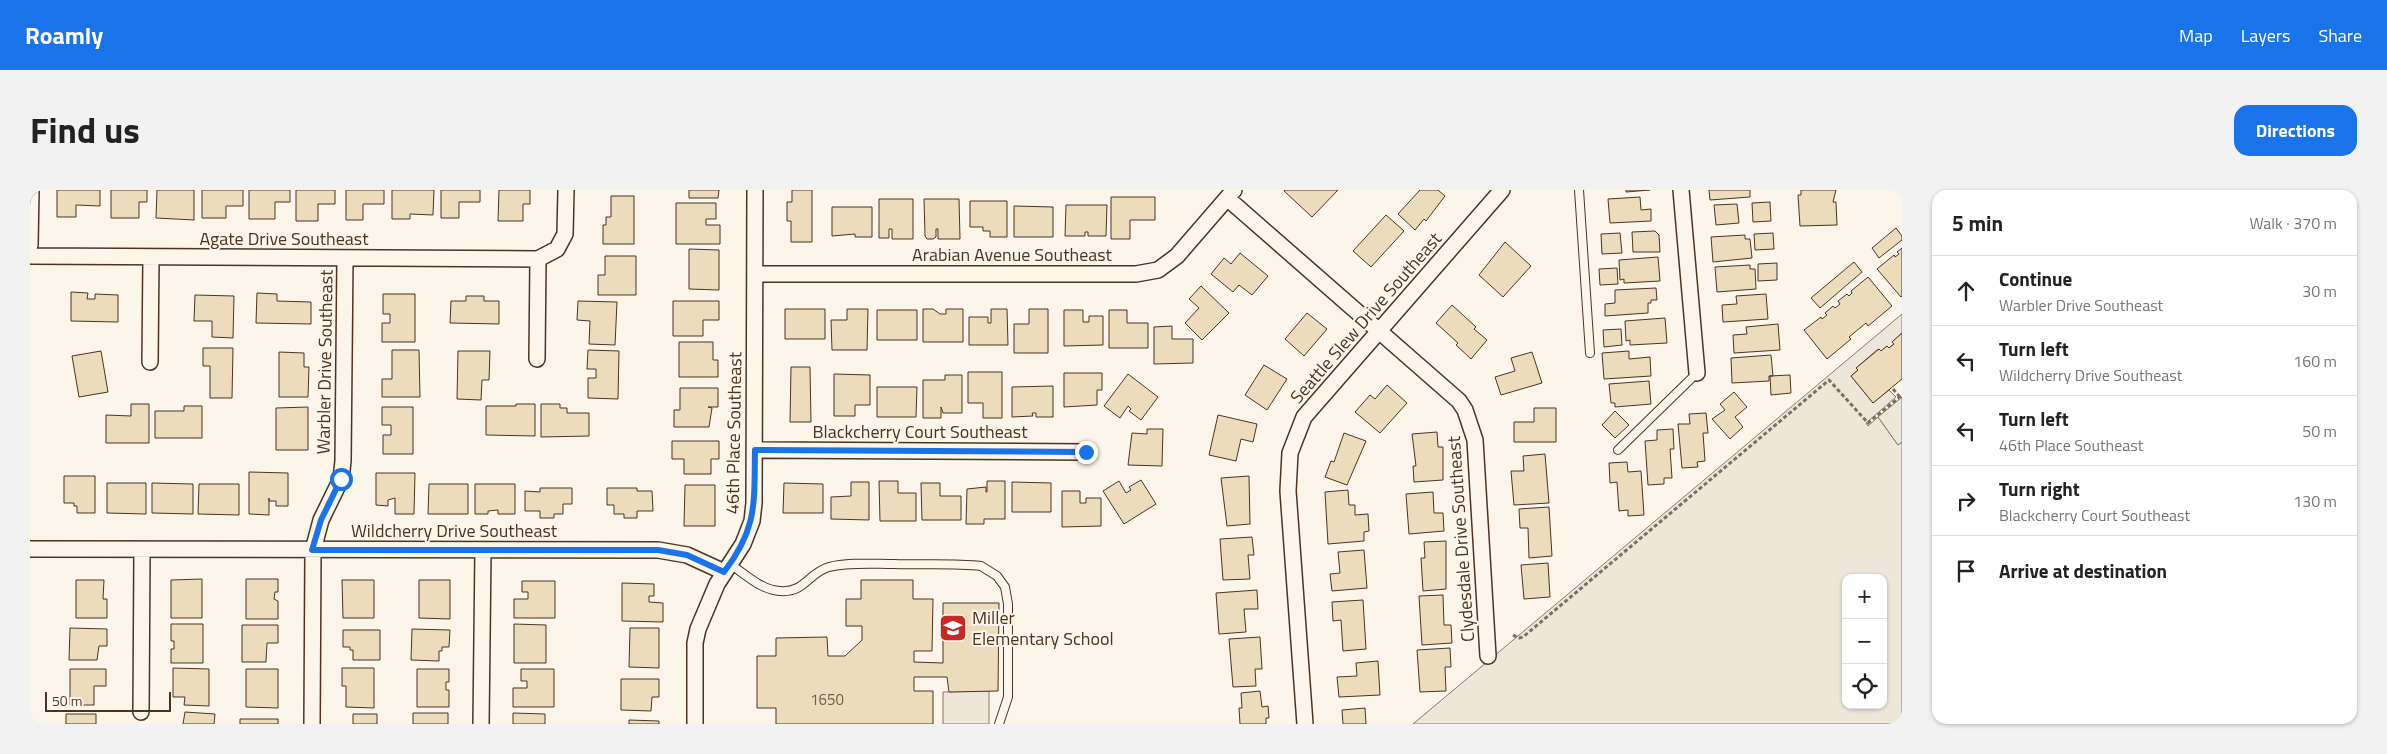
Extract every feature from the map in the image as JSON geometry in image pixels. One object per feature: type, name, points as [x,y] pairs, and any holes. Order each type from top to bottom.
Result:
[{"type":"street","points":[[30,245],[31,190]]},
{"type":"street","points":[[537,359],[538,259],[557,249],[565,234],[566,190]]},
{"type":"street","name":"46th Place Southeast","points":[[695,724],[695,643],[698,629],[727,568],[743,544],[752,520],[754,503],[755,190]]},
{"type":"street","name":"Seattle Slew Drive Southeast","points":[[1304,724],[1288,491],[1290,453],[1304,417],[1502,190]]},
{"type":"street","points":[[1681,190],[1697,373]]},
{"type":"street","name":"Arabian Avenue Southeast","points":[[754,274],[1136,274],[1158,270],[1177,256],[1230,194]]},
{"type":"street","name":"Clydesdale Drive Southeast","points":[[1230,194],[1460,401],[1471,426],[1476,459],[1488,656]]},
{"type":"street","name":"Agate Drive Southeast","points":[[30,256],[538,259]]},
{"type":"street","points":[[150,362],[151,257]]},
{"type":"street","name":"Warbler Drive Southeast","points":[[312,724],[312,550],[321,520],[341,479],[343,461],[345,258]]},
{"type":"street","name":"Blackcherry Court Southeast","points":[[755,450],[1086,452]]},
{"type":"street","name":"Wildcherry Drive Southeast","points":[[30,549],[658,550],[687,555],[727,568]]},
{"type":"street","points":[[141,712],[142,550]]},
{"type":"street","points":[[481,724],[483,550]]},
{"type":"lane","points":[[1579,190],[1590,353]]},
{"type":"lane","points":[[1618,450],[1697,373]]},
{"type":"lane","points":[[727,568],[763,587],[777,592],[792,592],[806,584],[817,573],[829,567],[869,564],[981,566],[997,576],[1006,587],[1008,604],[1008,697],[999,724]]},
{"type":"path","points":[[1513,636],[1523,637],[1829,380],[1868,423],[1901,396],[1894,389]]},
{"type":"shaded area","points":[[1902,314],[1902,333],[1892,342],[1894,344],[1889,348],[1887,346],[1881,351],[1878,349],[1856,368],[1858,370],[1851,376],[1873,403],[1889,390],[1896,397],[1866,423],[1868,426],[1878,417],[1898,445],[1902,442],[1902,724],[1413,724]]},
{"type":"shaded area","points":[[1902,397],[1902,442],[1898,445],[1878,417]]},
{"type":"shaded area","points":[[989,691],[989,724],[943,724],[943,692]]},
{"type":"building","points":[[57,190],[100,190],[100,206],[76,205],[76,217],[57,217]]},
{"type":"building","points":[[111,190],[147,190],[147,202],[139,202],[139,218],[111,218]]},
{"type":"building","points":[[157,190],[194,190],[194,220],[156,218]]},
{"type":"building","points":[[202,190],[243,190],[243,206],[226,206],[226,218],[202,218]]},
{"type":"building","points":[[249,190],[290,190],[290,202],[275,202],[275,219],[249,219]]},
{"type":"building","points":[[296,190],[335,190],[335,204],[318,204],[318,221],[296,221]]},
{"type":"building","points":[[346,190],[384,190],[384,204],[363,204],[363,220],[346,220]]},
{"type":"building","points":[[392,190],[434,190],[433,215],[410,214],[410,219],[392,219]]},
{"type":"building","points":[[441,190],[480,190],[480,202],[459,202],[459,218],[441,218]]},
{"type":"building","points":[[499,190],[530,190],[530,204],[523,204],[523,221],[498,221]]},
{"type":"building","points":[[689,190],[719,190],[718,198],[689,198]]},
{"type":"building","points":[[792,190],[812,190],[812,242],[791,242],[791,221],[787,221],[787,202],[792,202]]},
{"type":"building","points":[[1285,190],[1338,190],[1312,217]]},
{"type":"building","points":[[1420,190],[1438,190],[1445,196],[1426,221],[1424,219],[1415,230],[1398,214]]},
{"type":"building","points":[[1626,190],[1650,190],[1626,192]]},
{"type":"building","points":[[1709,190],[1750,190],[1750,197],[1710,200]]},
{"type":"building","points":[[1801,190],[1836,190],[1833,202],[1836,202],[1837,225],[1800,226],[1798,195],[1801,195]]},
{"type":"building","points":[[611,196],[634,196],[634,244],[603,244],[603,225],[606,225],[606,217],[611,217]]},
{"type":"building","points":[[1111,197],[1155,197],[1155,220],[1130,220],[1130,239],[1111,239]]},
{"type":"building","points":[[1640,197],[1641,210],[1651,209],[1651,221],[1610,223],[1608,199]]},
{"type":"building","points":[[879,199],[913,199],[913,239],[892,239],[892,229],[889,229],[889,238],[879,238]]},
{"type":"building","points":[[924,199],[959,199],[960,239],[938,239],[938,229],[936,229],[936,237],[927,239],[925,236]]},
{"type":"building","points":[[970,201],[1007,201],[1007,237],[990,237],[990,231],[983,231],[983,227],[970,227]]},
{"type":"building","points":[[1770,202],[1771,221],[1753,222],[1752,203]]},
{"type":"building","points":[[676,203],[716,203],[716,219],[706,219],[706,225],[720,225],[720,244],[676,244]]},
{"type":"building","points":[[1737,204],[1739,223],[1716,225],[1714,205]]},
{"type":"building","points":[[1066,205],[1107,205],[1106,236],[1088,236],[1088,232],[1085,232],[1085,236],[1065,236]]},
{"type":"building","points":[[1014,206],[1053,207],[1053,237],[1014,237]]},
{"type":"building","points":[[832,207],[872,207],[872,237],[855,237],[855,234],[832,236]]},
{"type":"building","points":[[1386,215],[1404,231],[1371,267],[1353,251]]},
{"type":"building","points":[[1896,228],[1902,236],[1902,240],[1879,258],[1872,248]]},
{"type":"building","points":[[1655,231],[1659,235],[1660,252],[1633,252],[1632,232]]},
{"type":"building","points":[[1620,233],[1622,253],[1602,254],[1601,234]]},
{"type":"building","points":[[1773,233],[1774,249],[1755,250],[1754,234]]},
{"type":"building","points":[[1745,235],[1745,239],[1750,239],[1752,258],[1713,262],[1711,237]]},
{"type":"building","points":[[1505,242],[1531,266],[1503,297],[1479,275]]},
{"type":"building","points":[[1902,248],[1901,297],[1877,269],[1894,255],[1895,257],[1899,254],[1897,252]]},
{"type":"building","points":[[689,249],[719,250],[719,290],[689,289]]},
{"type":"building","points":[[1240,253],[1268,276],[1252,295],[1239,285],[1233,292],[1211,274],[1224,258],[1231,264]]},
{"type":"building","points":[[605,256],[636,256],[636,295],[598,295],[598,275],[605,275]]},
{"type":"building","points":[[1658,257],[1660,281],[1624,283],[1624,279],[1620,280],[1619,260]]},
{"type":"building","points":[[1854,262],[1862,272],[1820,308],[1811,298]]},
{"type":"building","points":[[1777,263],[1777,280],[1758,281],[1758,264]]},
{"type":"building","points":[[1750,265],[1750,269],[1755,269],[1756,289],[1717,292],[1715,267]]},
{"type":"building","points":[[1617,268],[1618,284],[1600,285],[1599,269]]},
{"type":"building","points":[[1868,277],[1892,306],[1868,326],[1866,323],[1849,337],[1851,339],[1827,359],[1804,330],[1821,317],[1822,319],[1827,315],[1825,313],[1833,306],[1835,308],[1840,304],[1838,301],[1847,294],[1849,296],[1852,293],[1851,291]]},
{"type":"building","points":[[1201,286],[1229,313],[1202,340],[1185,323],[1199,308],[1189,299]]},
{"type":"building","points":[[1656,288],[1657,300],[1651,300],[1651,303],[1648,303],[1648,313],[1605,316],[1605,304],[1615,303],[1615,290]]},
{"type":"building","points":[[71,292],[88,293],[87,299],[95,299],[95,294],[118,295],[118,322],[71,321]]},
{"type":"building","points":[[257,293],[277,294],[277,301],[311,302],[311,324],[256,323]]},
{"type":"building","points":[[383,294],[415,294],[415,342],[382,342],[382,323],[390,323],[390,314],[383,314]]},
{"type":"building","points":[[1766,294],[1768,319],[1723,322],[1722,305],[1737,304],[1736,296]]},
{"type":"building","points":[[195,295],[234,296],[233,338],[212,337],[212,321],[194,321]]},
{"type":"building","points":[[466,296],[484,296],[484,301],[499,301],[499,324],[450,323],[451,301],[466,301]]},
{"type":"building","points":[[578,301],[617,302],[615,345],[589,344],[590,321],[577,320]]},
{"type":"building","points":[[673,301],[719,301],[719,320],[703,320],[703,336],[673,336]]},
{"type":"building","points":[[1452,305],[1487,340],[1471,359],[1456,345],[1458,343],[1436,323]]},
{"type":"building","points":[[785,309],[825,309],[825,339],[785,339]]},
{"type":"building","points":[[847,309],[868,309],[867,350],[832,350],[831,320],[847,320]]},
{"type":"building","points":[[923,309],[933,309],[940,314],[946,314],[946,309],[963,309],[963,342],[923,342]]},
{"type":"building","points":[[991,309],[1007,309],[1008,345],[969,345],[969,317],[988,317],[988,323],[991,323]]},
{"type":"building","points":[[1029,309],[1048,309],[1048,353],[1014,353],[1014,324],[1029,324]]},
{"type":"building","points":[[877,310],[917,310],[917,340],[877,340]]},
{"type":"building","points":[[1064,310],[1083,310],[1083,322],[1089,322],[1089,316],[1103,316],[1103,345],[1064,346]]},
{"type":"building","points":[[1109,310],[1127,310],[1127,323],[1148,323],[1148,348],[1109,348]]},
{"type":"building","points":[[1307,313],[1327,329],[1304,356],[1285,339]]},
{"type":"building","points":[[1665,318],[1667,343],[1630,345],[1630,340],[1626,341],[1625,321]]},
{"type":"building","points":[[1778,324],[1780,350],[1734,353],[1733,335],[1747,334],[1746,327]]},
{"type":"building","points":[[1172,326],[1172,339],[1193,339],[1193,363],[1154,364],[1154,327]]},
{"type":"building","points":[[1621,329],[1622,345],[1604,347],[1603,330]]},
{"type":"building","points":[[1902,333],[1902,379],[1873,403],[1851,376],[1858,370],[1856,368],[1879,349],[1881,351],[1887,346],[1889,348],[1894,344],[1892,342]]},
{"type":"building","points":[[679,342],[713,342],[713,360],[718,360],[718,377],[679,377]]},
{"type":"building","points":[[203,348],[233,348],[232,398],[210,398],[210,366],[203,366]]},
{"type":"building","points":[[392,350],[419,350],[420,397],[382,397],[382,379],[392,379]]},
{"type":"building","points":[[588,350],[619,351],[618,399],[588,398],[588,378],[596,378],[596,369],[587,369]]},
{"type":"building","points":[[101,351],[108,392],[79,397],[72,356]]},
{"type":"building","points":[[458,351],[490,351],[489,380],[482,380],[481,400],[457,399]]},
{"type":"building","points":[[1629,351],[1629,359],[1650,357],[1651,376],[1604,379],[1602,353]]},
{"type":"building","points":[[279,352],[304,353],[304,367],[309,367],[308,397],[279,397]]},
{"type":"building","points":[[1532,352],[1542,383],[1501,395],[1495,377],[1515,371],[1511,358]]},
{"type":"building","points":[[1771,355],[1773,376],[1769,376],[1769,381],[1732,383],[1731,358]]},
{"type":"building","points":[[1264,365],[1287,379],[1267,410],[1245,395]]},
{"type":"building","points":[[791,367],[810,367],[811,422],[790,422]]},
{"type":"building","points":[[968,372],[1002,372],[1002,418],[983,418],[983,403],[968,403]]},
{"type":"building","points":[[1064,373],[1102,373],[1102,390],[1097,390],[1097,405],[1064,407]]},
{"type":"building","points":[[834,374],[870,375],[870,405],[855,405],[855,416],[834,416]]},
{"type":"building","points":[[1128,374],[1158,397],[1141,420],[1129,411],[1131,409],[1128,406],[1120,418],[1104,406]]},
{"type":"building","points":[[945,375],[962,375],[962,413],[943,413],[941,407],[941,418],[923,418],[923,380],[945,380]]},
{"type":"building","points":[[1790,375],[1791,393],[1771,395],[1770,376]]},
{"type":"building","points":[[1649,381],[1651,404],[1615,407],[1615,403],[1611,403],[1609,384]]},
{"type":"building","points":[[1387,385],[1407,403],[1380,433],[1355,412],[1370,395],[1375,399]]},
{"type":"building","points":[[1053,386],[1053,417],[1036,417],[1036,413],[1032,413],[1033,416],[1012,417],[1012,387]]},
{"type":"building","points":[[877,387],[917,387],[916,417],[877,417]]},
{"type":"building","points":[[680,388],[718,388],[718,407],[708,407],[712,408],[709,427],[674,427],[674,410],[680,410]]},
{"type":"building","points":[[1734,392],[1747,407],[1735,417],[1743,427],[1730,439],[1712,419],[1725,410],[1720,404]]},
{"type":"building","points":[[131,404],[149,404],[149,443],[106,443],[106,415],[131,416]]},
{"type":"building","points":[[516,404],[535,404],[535,436],[486,435],[486,406],[516,406]]},
{"type":"building","points":[[541,404],[560,404],[560,408],[567,408],[567,413],[589,413],[589,436],[541,437]]},
{"type":"building","points":[[184,406],[202,406],[202,438],[155,438],[155,411],[184,411]]},
{"type":"building","points":[[308,407],[308,450],[276,450],[276,408]]},
{"type":"building","points":[[382,407],[413,407],[413,454],[383,454],[383,435],[391,435],[391,425],[382,425]]},
{"type":"building","points":[[1534,408],[1556,408],[1556,442],[1514,442],[1514,422],[1534,422]]},
{"type":"building","points":[[1615,411],[1629,425],[1615,438],[1602,425]]},
{"type":"building","points":[[1706,413],[1708,433],[1703,433],[1705,461],[1697,462],[1698,467],[1682,468],[1678,424],[1690,424],[1689,414]]},
{"type":"building","points":[[1218,415],[1257,424],[1253,442],[1241,439],[1236,461],[1209,455]]},
{"type":"building","points":[[1147,429],[1163,429],[1162,466],[1128,465],[1132,433],[1147,434]]},
{"type":"building","points":[[1673,429],[1674,449],[1670,449],[1672,478],[1664,478],[1664,484],[1648,485],[1645,441],[1657,440],[1657,430]]},
{"type":"building","points":[[1437,432],[1438,447],[1443,447],[1443,480],[1414,482],[1413,466],[1416,466],[1412,434]]},
{"type":"building","points":[[1344,433],[1366,441],[1347,485],[1325,477],[1331,461],[1334,462]]},
{"type":"building","points":[[672,441],[719,441],[719,459],[711,459],[711,474],[684,474],[684,459],[672,459]]},
{"type":"building","points":[[1545,454],[1549,503],[1514,505],[1511,471],[1524,471],[1523,456]]},
{"type":"building","points":[[1627,462],[1628,472],[1641,471],[1644,515],[1628,516],[1628,510],[1619,511],[1617,482],[1610,483],[1609,463]]},
{"type":"building","points":[[249,472],[288,473],[288,506],[276,506],[276,501],[269,501],[269,515],[249,514]]},
{"type":"building","points":[[376,473],[415,473],[414,514],[395,514],[395,498],[388,500],[388,506],[376,505]]},
{"type":"building","points":[[64,476],[95,476],[95,513],[77,513],[77,506],[74,506],[74,503],[64,503]]},
{"type":"building","points":[[1249,476],[1250,524],[1227,526],[1221,478]]},
{"type":"building","points":[[1141,480],[1156,504],[1124,524],[1103,491],[1119,481],[1126,493],[1131,490],[1129,487]]},
{"type":"building","points":[[879,481],[898,481],[898,493],[916,493],[916,521],[880,521]]},
{"type":"building","points":[[987,481],[1005,481],[1005,519],[984,519],[984,524],[966,524],[967,489],[986,487],[987,492]]},
{"type":"building","points":[[851,482],[869,482],[869,520],[831,519],[831,497],[851,496]]},
{"type":"building","points":[[1012,482],[1051,483],[1051,512],[1012,512]]},
{"type":"building","points":[[107,483],[146,483],[146,514],[107,513]]},
{"type":"building","points":[[152,483],[193,484],[193,514],[152,513]]},
{"type":"building","points":[[784,483],[823,484],[823,513],[783,513]]},
{"type":"building","points":[[921,483],[940,483],[940,496],[961,496],[961,520],[922,520]]},
{"type":"building","points":[[199,484],[239,484],[239,515],[198,514]]},
{"type":"building","points":[[429,484],[468,484],[468,514],[428,514]]},
{"type":"building","points":[[475,484],[515,484],[515,514],[498,514],[498,510],[488,511],[488,514],[475,514]]},
{"type":"building","points":[[685,485],[715,485],[715,526],[684,526]]},
{"type":"building","points":[[540,488],[572,488],[572,504],[563,504],[563,514],[554,514],[554,518],[540,518],[540,511],[525,511],[525,491],[540,492]]},
{"type":"building","points":[[607,488],[637,488],[637,491],[652,491],[653,511],[637,511],[637,518],[624,518],[624,514],[614,514],[614,505],[607,505]]},
{"type":"building","points":[[1348,490],[1349,505],[1355,505],[1355,515],[1368,514],[1369,531],[1364,532],[1364,541],[1328,544],[1325,492]]},
{"type":"building","points":[[1062,491],[1080,491],[1080,503],[1086,503],[1086,498],[1101,498],[1101,526],[1062,527]]},
{"type":"building","points":[[1433,492],[1434,513],[1443,513],[1444,531],[1409,534],[1406,494]]},
{"type":"building","points":[[1549,507],[1552,556],[1529,558],[1528,528],[1520,528],[1519,509]]},
{"type":"building","points":[[1252,537],[1254,555],[1248,555],[1250,579],[1223,580],[1220,539]]},
{"type":"building","points":[[1446,541],[1446,589],[1423,591],[1421,558],[1425,558],[1424,542]]},
{"type":"building","points":[[1364,550],[1367,588],[1332,591],[1330,574],[1340,573],[1338,552]]},
{"type":"building","points":[[1548,563],[1550,597],[1524,599],[1521,565]]},
{"type":"building","points":[[202,579],[202,618],[171,618],[171,580]]},
{"type":"building","points":[[246,579],[278,579],[278,592],[275,592],[274,599],[278,601],[278,619],[246,619]]},
{"type":"building","points":[[76,580],[104,580],[103,599],[107,599],[107,618],[76,618]]},
{"type":"building","points":[[342,580],[374,580],[374,618],[343,618]]},
{"type":"building","points":[[419,580],[450,580],[450,619],[419,618]]},
{"type":"building","points":[[861,580],[913,580],[913,599],[933,599],[932,651],[914,651],[914,662],[943,663],[943,603],[999,603],[998,691],[949,692],[947,677],[914,677],[914,691],[933,691],[933,724],[776,724],[776,708],[757,708],[757,656],[776,656],[776,638],[827,637],[828,656],[845,656],[862,640],[862,626],[846,626],[846,599],[861,599]]},
{"type":"building","points":[[522,581],[555,581],[555,618],[514,618],[514,599],[528,599],[528,592],[522,592]]},
{"type":"building","points":[[622,583],[654,584],[654,596],[649,596],[649,602],[663,603],[663,622],[622,621]]},
{"type":"building","points":[[1257,590],[1258,609],[1244,609],[1246,632],[1219,634],[1216,593]]},
{"type":"building","points":[[1443,595],[1444,625],[1451,625],[1452,643],[1422,645],[1419,596]]},
{"type":"building","points":[[1363,600],[1366,649],[1343,651],[1341,620],[1333,621],[1332,602]]},
{"type":"building","points":[[171,624],[203,624],[203,663],[171,663],[171,649],[174,649],[174,641],[171,641]]},
{"type":"building","points":[[514,624],[546,625],[546,663],[514,663]]},
{"type":"building","points":[[242,625],[278,625],[278,643],[267,643],[266,662],[242,662]]},
{"type":"building","points":[[70,628],[107,629],[107,646],[99,646],[97,660],[69,660]]},
{"type":"building","points":[[630,628],[659,628],[659,668],[629,667]]},
{"type":"building","points":[[412,629],[450,630],[449,647],[442,647],[442,651],[439,651],[439,661],[411,660]]},
{"type":"building","points":[[343,630],[380,630],[380,660],[353,660],[353,650],[350,650],[350,647],[343,647]]},
{"type":"building","points":[[1260,637],[1262,669],[1255,669],[1256,686],[1233,687],[1229,639]]},
{"type":"building","points":[[1450,648],[1451,667],[1445,667],[1446,691],[1420,692],[1417,650]]},
{"type":"building","points":[[1378,661],[1380,695],[1339,697],[1337,677],[1357,676],[1356,663]]},
{"type":"building","points":[[173,668],[209,669],[209,706],[184,705],[185,697],[173,697]]},
{"type":"building","points":[[342,668],[374,668],[374,708],[346,707],[346,686],[342,686]]},
{"type":"building","points":[[70,669],[106,669],[106,686],[94,686],[94,705],[70,705]]},
{"type":"building","points":[[246,669],[278,669],[278,708],[246,707]]},
{"type":"building","points":[[417,669],[449,669],[449,682],[446,682],[446,690],[449,690],[449,707],[417,707]]},
{"type":"building","points":[[521,669],[554,669],[554,707],[513,707],[513,688],[527,688],[527,681],[521,681]]},
{"type":"building","points":[[621,679],[659,679],[659,697],[652,697],[651,711],[621,710]]},
{"type":"building","points":[[1260,691],[1262,707],[1268,706],[1269,718],[1266,718],[1266,724],[1240,724],[1239,708],[1242,708],[1241,693]]},
{"type":"building","points":[[1365,708],[1366,724],[1343,724],[1342,710]]},
{"type":"building","points":[[185,712],[215,714],[214,724],[183,724]]},
{"type":"building","points":[[413,713],[448,713],[448,724],[413,724]]},
{"type":"building","points":[[513,713],[545,714],[545,724],[513,724]]},
{"type":"building","points":[[66,714],[96,714],[96,724],[66,724]]},
{"type":"building","points":[[353,714],[377,714],[377,724],[353,724]]},
{"type":"building","points":[[240,719],[278,719],[278,724],[240,724]]},
{"type":"building","points":[[629,720],[659,721],[659,724],[629,724]]},
{"type":"place","name":"Miller Elementary School","points":[[953,628]]},
{"type":"route","points":[[341,479],[336,493],[321,520],[312,550],[658,550],[687,555],[724,572],[738,554],[752,520],[755,450],[1086,452]]}]
